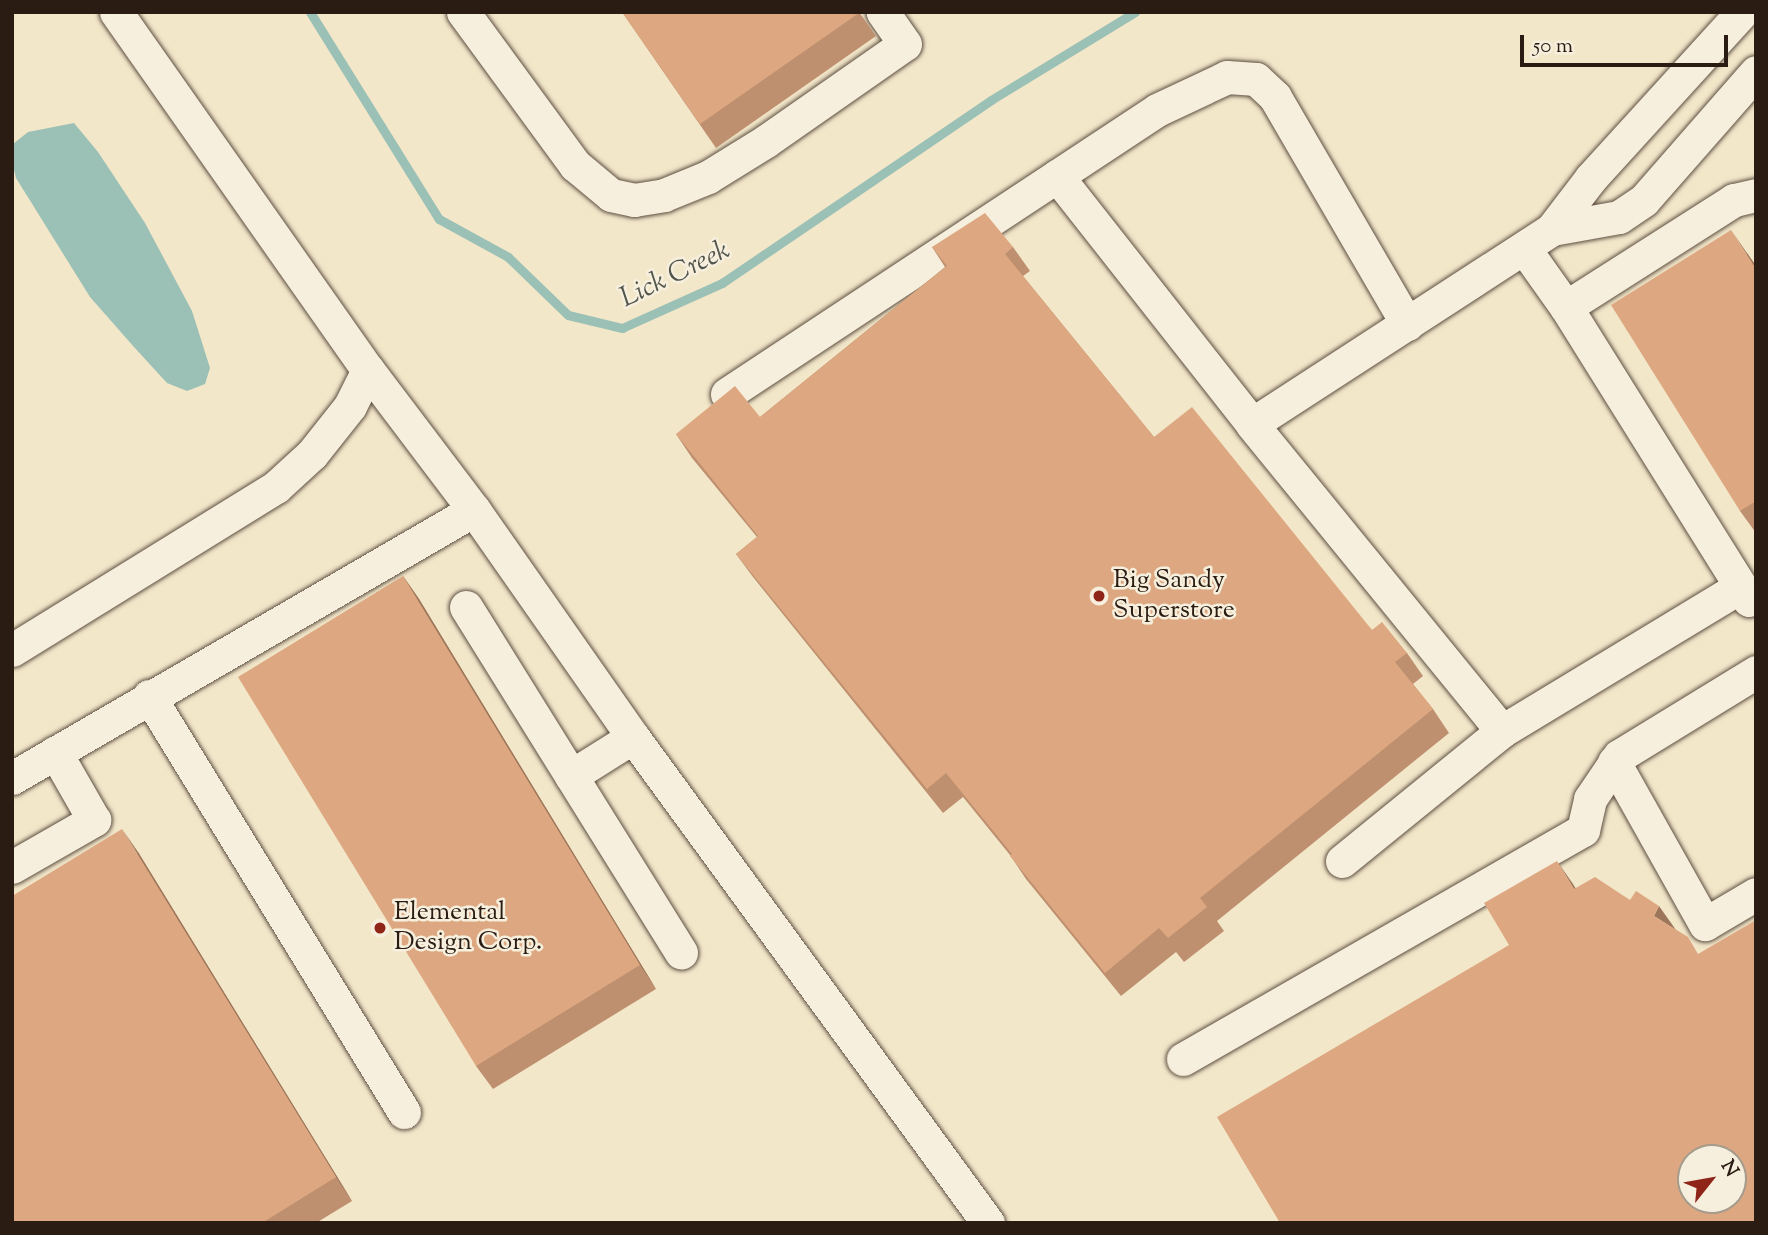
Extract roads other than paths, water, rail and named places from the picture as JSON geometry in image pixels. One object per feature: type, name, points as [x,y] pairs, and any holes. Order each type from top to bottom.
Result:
[{"type":"lane","points":[[116,12],[368,370],[474,510],[634,737],[988,1223]]},
{"type":"lane","points":[[463,12],[575,165],[611,195],[634,200],[664,195],[708,177],[766,141],[905,44],[883,12]]},
{"type":"lane","points":[[1252,424],[1552,229],[1591,178],[1742,12]]},
{"type":"lane","points":[[1552,229],[1619,217],[1644,200],[1756,72]]},
{"type":"lane","points":[[727,394],[1157,110],[1227,77],[1256,79],[1275,97],[1407,324]]},
{"type":"lane","points":[[1057,176],[1252,424],[1502,731]]},
{"type":"lane","points":[[1566,307],[1734,200],[1756,195]]},
{"type":"lane","points":[[1342,861],[1502,731],[1748,591],[1566,307],[1524,248]]},
{"type":"lane","points":[[12,650],[276,487],[312,454],[342,416],[368,370]]},
{"type":"lane","points":[[12,778],[149,696],[474,510]]},
{"type":"lane","points":[[466,607],[681,953]]},
{"type":"lane","points":[[1183,1059],[1583,830],[1590,799],[1619,756],[1756,672]]},
{"type":"lane","points":[[149,696],[404,1112]]},
{"type":"lane","points":[[571,776],[634,737]]},
{"type":"lane","points":[[12,867],[94,820],[55,751]]},
{"type":"lane","points":[[1614,762],[1705,924],[1756,894]]},
{"type":"water","points":[[74,123],[98,152],[145,223],[192,311],[210,368],[205,384],[187,391],[167,383],[90,297],[16,178],[12,161],[13,144],[28,132]]},
{"type":"waterway","name":"Lick Creek","points":[[310,12],[439,219],[508,257],[568,315],[622,328],[722,283],[991,100],[1135,12]]},
{"type":"place","name":"Big Sandy Superstore","points":[[1099,596]]},
{"type":"place","name":"Elemental Design Corp.","points":[[380,928]]}]
